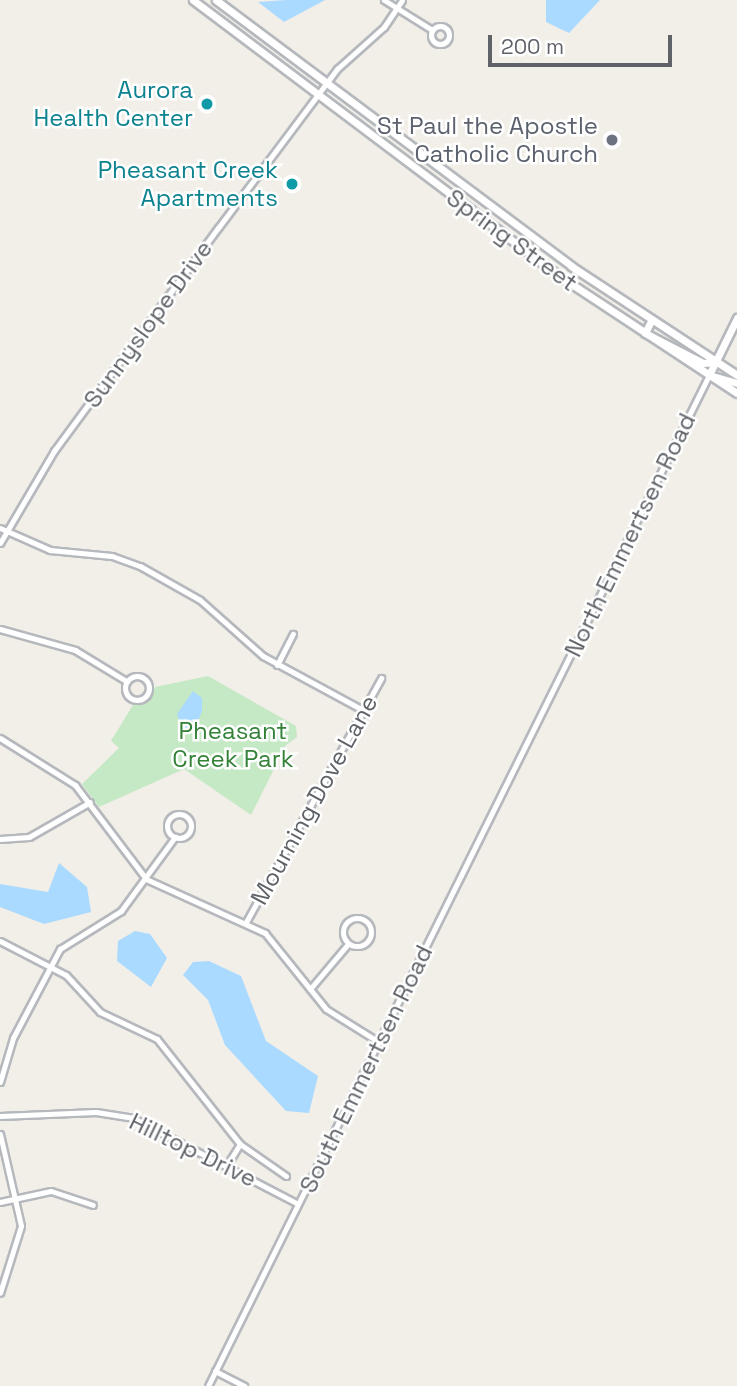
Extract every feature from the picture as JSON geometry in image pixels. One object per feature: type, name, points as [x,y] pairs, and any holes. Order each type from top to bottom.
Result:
[{"type":"main road","name":"Spring Street","points":[[193,0],[500,232],[737,393]]},
{"type":"main road","name":"Spring Street","points":[[216,0],[510,220],[651,321],[737,375]]},
{"type":"main road","points":[[395,153],[405,141]]},
{"type":"main road","points":[[500,232],[510,220]]},
{"type":"main road","name":"North Emmertsen Road","points":[[709,375],[737,318]]},
{"type":"main road","points":[[651,321],[645,332],[704,363],[716,362]]},
{"type":"main road","points":[[709,375],[737,383]]},
{"type":"street","points":[[384,0],[432,30]]},
{"type":"street","name":"Sunnyslope Drive","points":[[0,543],[3,529],[54,452],[327,82],[402,0]]},
{"type":"street","name":"North Emmertsen Road","points":[[524,751],[709,375]]},
{"type":"street","points":[[3,529],[50,550],[111,556],[140,566],[200,600],[278,665],[363,710]]},
{"type":"street","points":[[0,629],[75,650],[126,681],[145,679],[147,695],[130,699],[126,681]]},
{"type":"street","points":[[278,665],[293,634]]},
{"type":"street","name":"Mourning Dove Lane","points":[[246,922],[381,678]]},
{"type":"street","points":[[0,738],[60,771],[90,802],[118,849],[146,879],[246,922],[277,944],[334,1017],[379,1042]]},
{"type":"street","name":"South Emmertsen Road","points":[[208,1386],[524,751]]},
{"type":"street","points":[[0,839],[29,837],[90,802]]},
{"type":"street","points":[[0,1082],[13,1038],[60,949],[116,916],[175,837],[190,832],[184,814],[168,821],[175,837]]},
{"type":"street","points":[[310,989],[348,944],[368,940],[363,920],[346,923],[348,944]]},
{"type":"street","points":[[0,941],[50,967],[100,1012],[157,1039],[240,1144],[286,1177]]},
{"type":"street","name":"Hilltop Drive","points":[[0,1116],[121,1115],[227,1165],[298,1204]]},
{"type":"street","points":[[0,1134],[18,1196],[19,1247],[0,1293]]},
{"type":"street","points":[[227,1165],[240,1144]]},
{"type":"street","points":[[0,1202],[18,1196],[57,1192],[93,1205]]},
{"type":"street","points":[[215,1371],[244,1386]]},
{"type":"green space","name":"Pheasant Creek Park","points":[[208,676],[296,726],[297,737],[286,745],[251,815],[184,769],[99,807],[82,784],[119,748],[111,741],[133,705],[147,703],[155,687]]},
{"type":"water","points":[[325,0],[284,22],[258,2]]},
{"type":"water","points":[[546,0],[600,0],[569,33],[546,22]]},
{"type":"water","points":[[193,691],[202,698],[202,711],[196,726],[184,733],[177,714]]},
{"type":"water","points":[[59,863],[87,887],[91,912],[44,924],[0,907],[0,884],[48,892]]},
{"type":"water","points":[[135,931],[150,934],[167,958],[151,987],[117,961],[118,941]]},
{"type":"water","points":[[209,961],[241,976],[266,1041],[318,1076],[309,1113],[286,1111],[225,1045],[208,1000],[183,975],[193,962]]},
{"type":"place","name":"Aurora Health Center","points":[[207,104]]},
{"type":"place","name":"St Paul the Apostle Catholic Church","points":[[612,140]]},
{"type":"place","name":"Pheasant Creek Apartments","points":[[292,184]]}]
